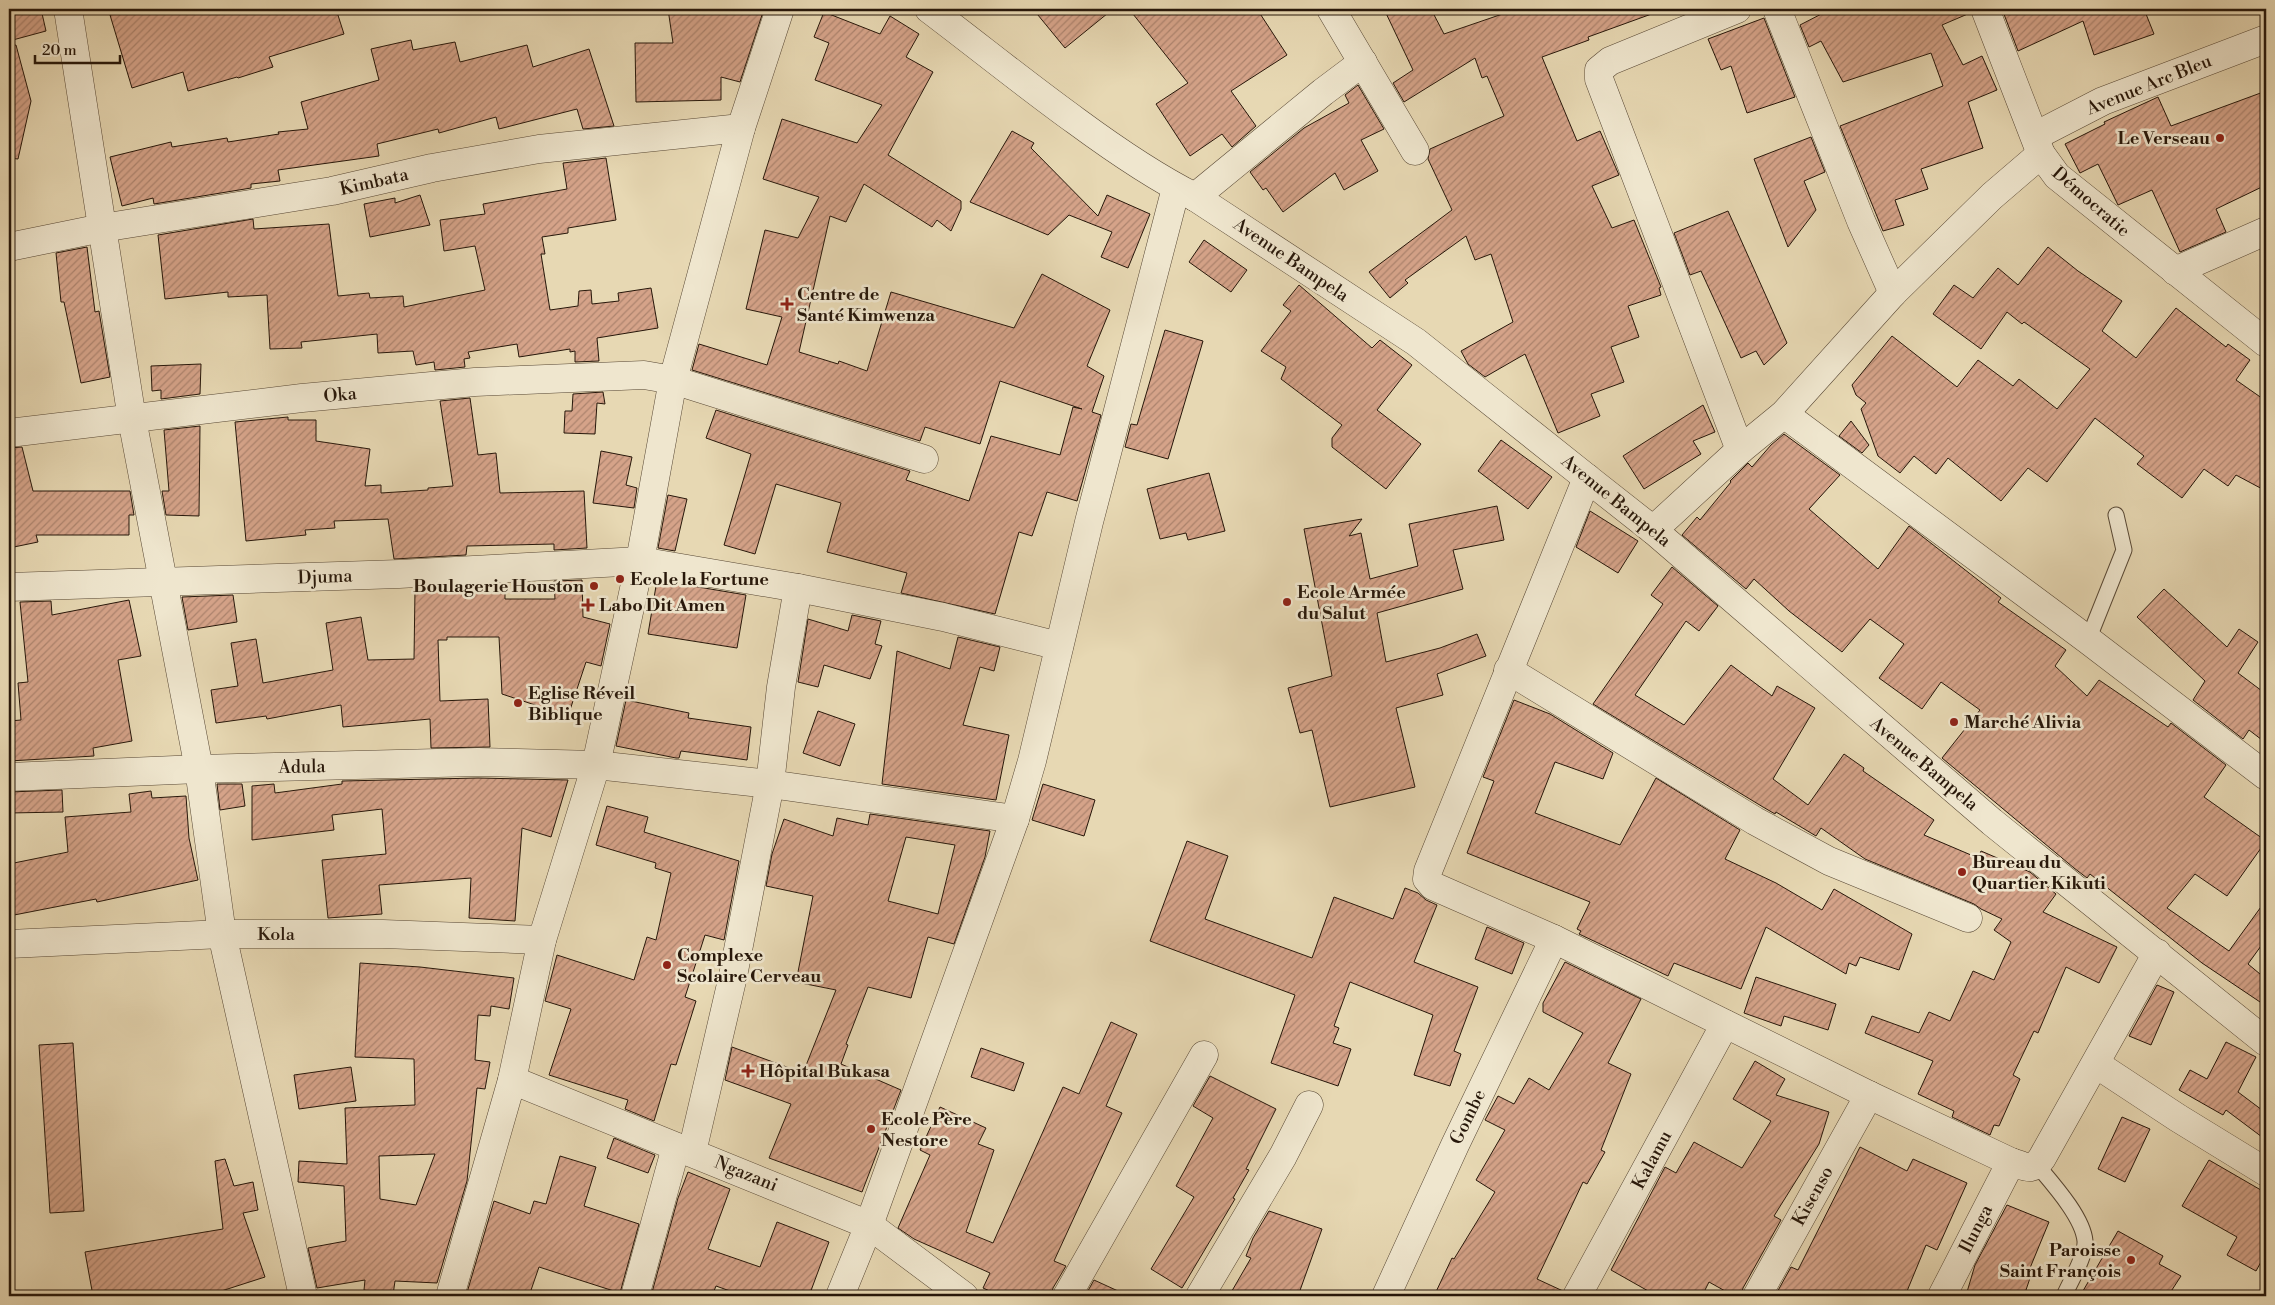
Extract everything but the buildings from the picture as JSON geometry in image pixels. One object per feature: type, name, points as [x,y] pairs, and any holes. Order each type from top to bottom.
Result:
[{"type":"street","points":[[68,9],[132,419],[199,769],[222,934],[303,1296]]},
{"type":"street","points":[[450,1296],[512,1080],[542,940],[596,765],[640,561],[673,380],[741,128],[780,9]]},
{"type":"street","name":"Avenue Bampela","points":[[930,9],[1038,94],[1113,148],[1186,192],[1416,342],[1653,530],[1992,822],[2266,1042]]},
{"type":"street","points":[[1331,9],[1415,151]]},
{"type":"street","points":[[1737,9],[1610,61],[1599,70],[1599,79],[1740,450]]},
{"type":"street","points":[[1777,9],[1861,221],[1893,293]]},
{"type":"street","name":"Démocratie","points":[[1985,9],[2038,145],[2057,176],[2266,343]]},
{"type":"street","name":"Avenue Arc Bleu","points":[[1653,530],[1740,450],[1784,414],[1893,293],[1992,196],[2038,145],[2103,101],[2266,39]]},
{"type":"street","points":[[840,1296],[869,1225],[1015,819],[1032,761],[1059,646],[1186,192],[1363,62]]},
{"type":"street","name":"Kimbata","points":[[9,248],[102,228],[332,191],[432,168],[539,150],[741,128]]},
{"type":"street","points":[[2175,271],[2266,231]]},
{"type":"street","name":"Oka","points":[[9,433],[302,398],[475,382],[644,375],[673,380],[924,459]]},
{"type":"street","points":[[1784,414],[2088,640],[2266,776]]},
{"type":"street","points":[[1587,478],[1508,670],[1428,871],[1427,879],[1433,886],[1554,939],[1869,1095],[2024,1163]]},
{"type":"street","name":"Djuma","points":[[9,587],[399,574],[640,561],[798,588],[943,617],[1059,646]]},
{"type":"street","points":[[635,1296],[684,1150],[733,976],[770,784],[781,687],[798,588]]},
{"type":"street","points":[[1508,670],[1756,821],[1821,857],[1968,918]]},
{"type":"street","name":"Adula","points":[[9,777],[199,769],[478,762],[596,765],[770,784],[1015,819]]},
{"type":"street","name":"Kola","points":[[9,944],[222,934],[383,934],[542,940]]},
{"type":"street","name":"Gombe","points":[[1386,1296],[1454,1144],[1554,939]]},
{"type":"street","name":"Ilunga","points":[[1942,1296],[2024,1163],[2096,1064],[2156,953]]},
{"type":"street","name":"Kalamu","points":[[1577,1296],[1725,1024]]},
{"type":"street","points":[[1067,1296],[1204,1055]]},
{"type":"street","points":[[2096,1064],[2178,1118],[2266,1172]]},
{"type":"street","name":"Ngazani","points":[[512,1080],[869,1225],[964,1296]]},
{"type":"street","name":"Kisenso","points":[[1756,1296],[1869,1095]]},
{"type":"street","points":[[1200,1296],[1284,1156],[1309,1105]]},
{"type":"lane","points":[[2088,640],[2124,550],[2116,516]]},
{"type":"lane","points":[[2024,1163],[2079,1222],[2085,1242],[2080,1260],[2064,1296]]},
{"type":"place","name":"Le Verseau","points":[[2220,138]]},
{"type":"place","name":"Centre de Santé Kimwenza","points":[[787,304]]},
{"type":"place","name":"Ecole la Fortune","points":[[620,579]]},
{"type":"place","name":"Boulagerie Houston","points":[[594,586]]},
{"type":"place","name":"Ecole Armée du Salut","points":[[1287,602]]},
{"type":"place","name":"Labo Dit Amen","points":[[588,605]]},
{"type":"place","name":"Eglise Réveil Biblique","points":[[518,703]]},
{"type":"place","name":"Marché Alivia","points":[[1954,722]]},
{"type":"place","name":"Bureau du Quartier Kikuti","points":[[1962,872]]},
{"type":"place","name":"Complexe Scolaire Cerveau","points":[[667,965]]},
{"type":"place","name":"Hôpital Bukasa","points":[[748,1071]]},
{"type":"place","name":"Ecole Père Nestore","points":[[871,1129]]},
{"type":"place","name":"Paroisse Saint François","points":[[2131,1260]]}]
